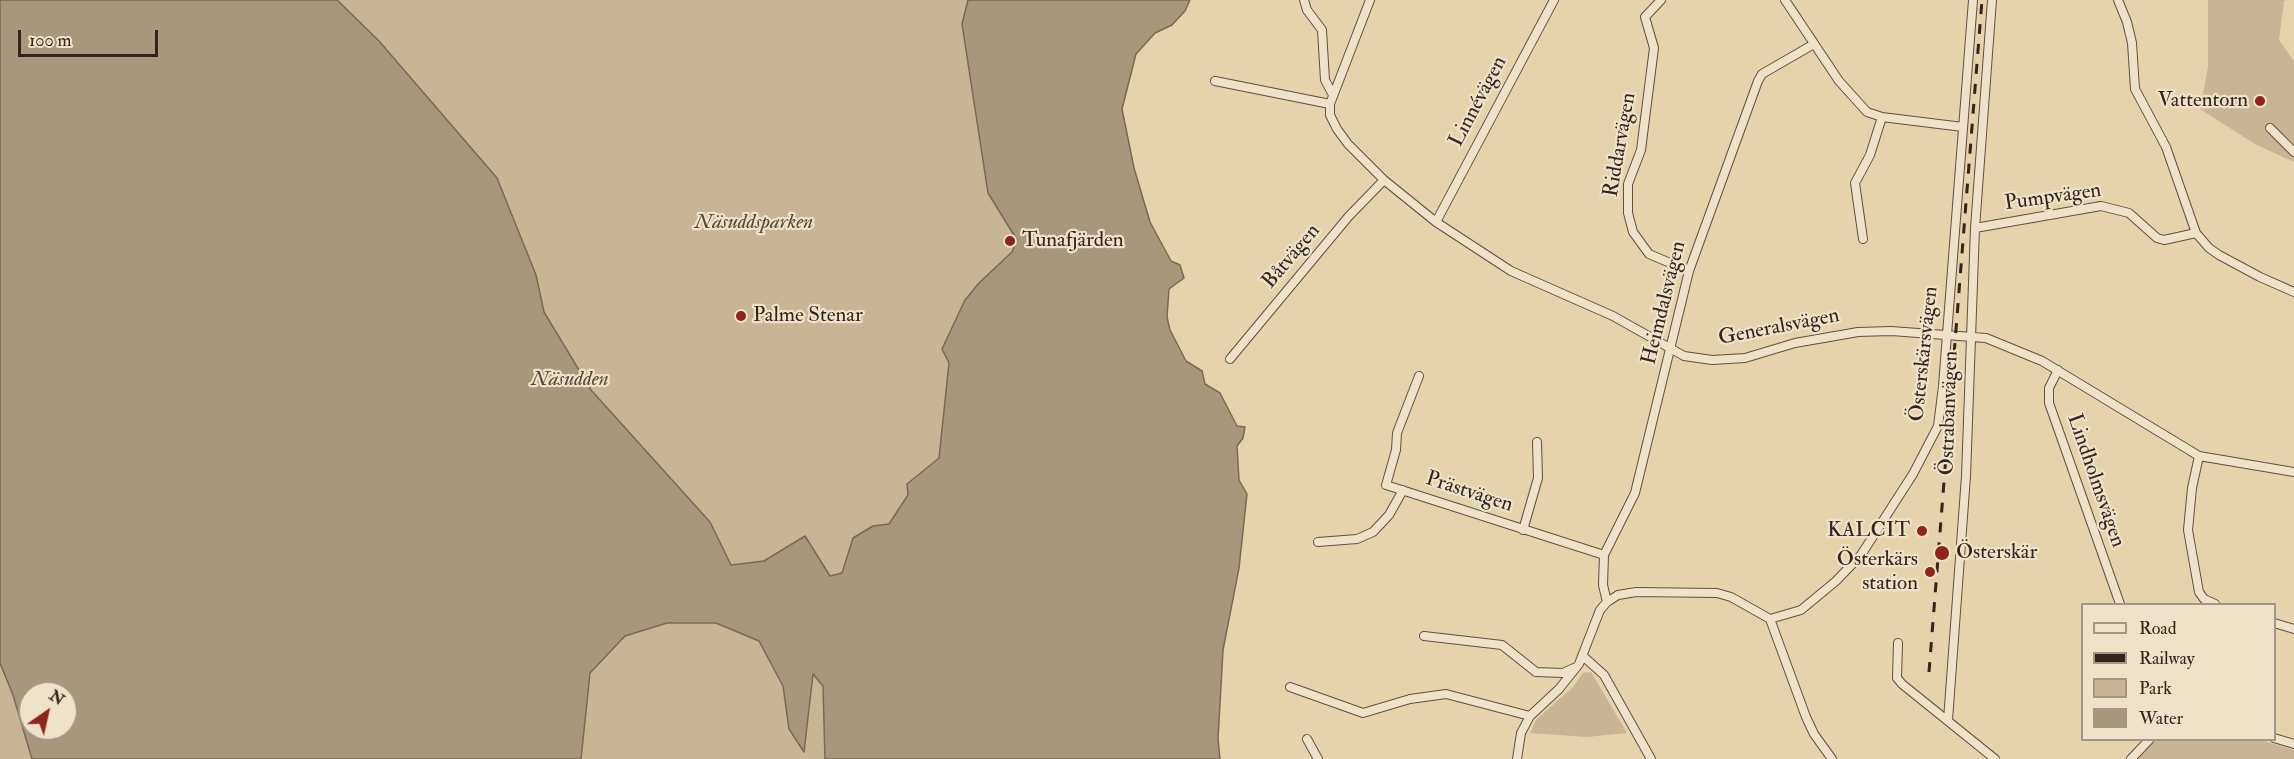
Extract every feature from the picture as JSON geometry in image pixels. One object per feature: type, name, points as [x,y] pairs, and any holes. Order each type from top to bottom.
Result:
[{"type":"street","name":"Generalsvägen","points":[[1304,0],[1307,10],[1320,24],[1325,80],[1334,122],[1348,144],[1384,180],[1436,222],[1511,271],[1613,316],[1684,356],[1730,361],[1839,333],[1872,330],[1971,335],[2006,344],[2058,370],[2172,442],[2199,456],[2294,472]]},
{"type":"street","points":[[1215,81],[1331,100],[1370,0]]},
{"type":"street","name":"Linnévägen","points":[[1436,222],[1554,0]]},
{"type":"street","name":"Riddarvägen","points":[[1661,0],[1645,17],[1654,48],[1641,150],[1628,184],[1628,213],[1633,232],[1648,254],[1689,271]]},
{"type":"street","points":[[1785,0],[1856,102],[1872,115],[1963,127]]},
{"type":"street","name":"Österskärsvägen","points":[[1770,619],[1801,610],[1847,571],[1874,537],[1913,474],[1938,426],[1973,0]]},
{"type":"street","name":"Östrabanvägen","points":[[1948,720],[1966,476],[1976,228],[1992,0]]},
{"type":"street","points":[[2118,0],[2132,43],[2135,89],[2138,100],[2166,147],[2196,232],[2209,248],[2219,255],[2260,278],[2294,292]]},
{"type":"street","name":"Heimdalsvägen","points":[[1607,602],[1603,585],[1604,555],[1635,493],[1689,271],[1762,74],[1814,44]]},
{"type":"street","points":[[1863,239],[1855,183],[1870,155],[1882,117]]},
{"type":"street","points":[[2270,128],[2294,152]]},
{"type":"street","name":"Båtvägen","points":[[1230,359],[1349,216],[1384,180]]},
{"type":"street","name":"Pumpvägen","points":[[1976,228],[2101,206],[2129,213],[2157,237],[2164,240],[2196,232]]},
{"type":"street","name":"Lindholmsvägen","points":[[2058,370],[2049,388],[2049,404],[2120,603]]},
{"type":"street","name":"Prästvägen","points":[[1419,376],[1397,433],[1396,450],[1386,485],[1604,555]]},
{"type":"street","name":"Prästvägen","points":[[1523,530],[1538,478],[1537,442]]},
{"type":"street","points":[[2199,456],[2192,488],[2188,530],[2199,592],[2204,599],[2213,603]]},
{"type":"street","name":"Prästvägen","points":[[1318,542],[1357,539],[1373,532],[1389,515],[1403,490]]},
{"type":"street","points":[[1516,759],[1521,734],[1530,716],[1559,689],[1582,661],[1600,610],[1618,595],[1636,592],[1717,593],[1731,597],[1770,619],[1810,726],[1832,759]]},
{"type":"street","points":[[2276,624],[2294,629]]},
{"type":"street","points":[[1424,636],[1502,645],[1536,672],[1563,673],[1582,661]]},
{"type":"street","points":[[1898,643],[1897,678],[1908,690],[1995,759]]},
{"type":"street","points":[[1582,661],[1604,675],[1651,759]]},
{"type":"street","points":[[1290,687],[1363,713],[1410,699],[1446,694],[1530,716]]},
{"type":"street","points":[[1306,739],[1318,759]]},
{"type":"street","points":[[2276,739],[2294,744]]},
{"type":"street","points":[[2131,759],[2148,741]]},
{"type":"green space","name":"Näsudden","points":[[55,0],[1066,0],[1029,759],[286,759]]},
{"type":"green space","points":[[2208,0],[2287,0],[2284,1],[2279,40],[2294,61],[2294,162],[2255,144],[2200,109],[2208,67]]},
{"type":"green space","points":[[0,663],[18,712],[18,741],[27,741],[32,759],[0,759]]},
{"type":"green space","points":[[1591,672],[1627,733],[1587,737],[1530,733],[1536,720],[1573,687],[1583,673]]},
{"type":"green space","points":[[2153,741],[2264,741],[2294,750],[2294,759],[2136,759]]},
{"type":"water","name":"Näsudden","points":[[0,0],[337,0],[379,41],[497,178],[536,275],[544,312],[591,390],[710,522],[731,565],[764,561],[805,536],[830,576],[842,573],[853,538],[873,526],[889,524],[908,495],[907,484],[939,458],[949,363],[942,349],[965,300],[979,283],[1012,252],[1017,240],[988,193],[962,24],[968,0],[1190,0],[1185,11],[1172,25],[1155,33],[1136,54],[1122,109],[1134,168],[1150,222],[1171,261],[1180,265],[1184,278],[1169,289],[1167,317],[1170,330],[1186,361],[1202,371],[1205,384],[1220,393],[1237,426],[1245,427],[1243,438],[1237,446],[1239,480],[1247,494],[1239,568],[1223,650],[1218,739],[1220,759],[825,759],[823,686],[813,674],[804,752],[789,729],[783,686],[759,641],[716,623],[667,623],[625,636],[590,673],[581,759],[32,759],[27,741],[78,741],[78,681],[18,681],[18,712],[0,663]]},
{"type":"railway","points":[[1929,672],[1982,0]]},
{"type":"place","name":"Vattentorn","points":[[2260,101]]},
{"type":"place","name":"Tunafjärden","points":[[1010,241]]},
{"type":"place","name":"Palme Stenar","points":[[741,316]]},
{"type":"place","name":"KALCIT","points":[[1922,531]]},
{"type":"place","name":"Österskär","points":[[1942,553]]},
{"type":"place","name":"Österkärs station","points":[[1930,572]]},
{"type":"park label","name":"Näsuddsparken","points":[[754,223]]}]
